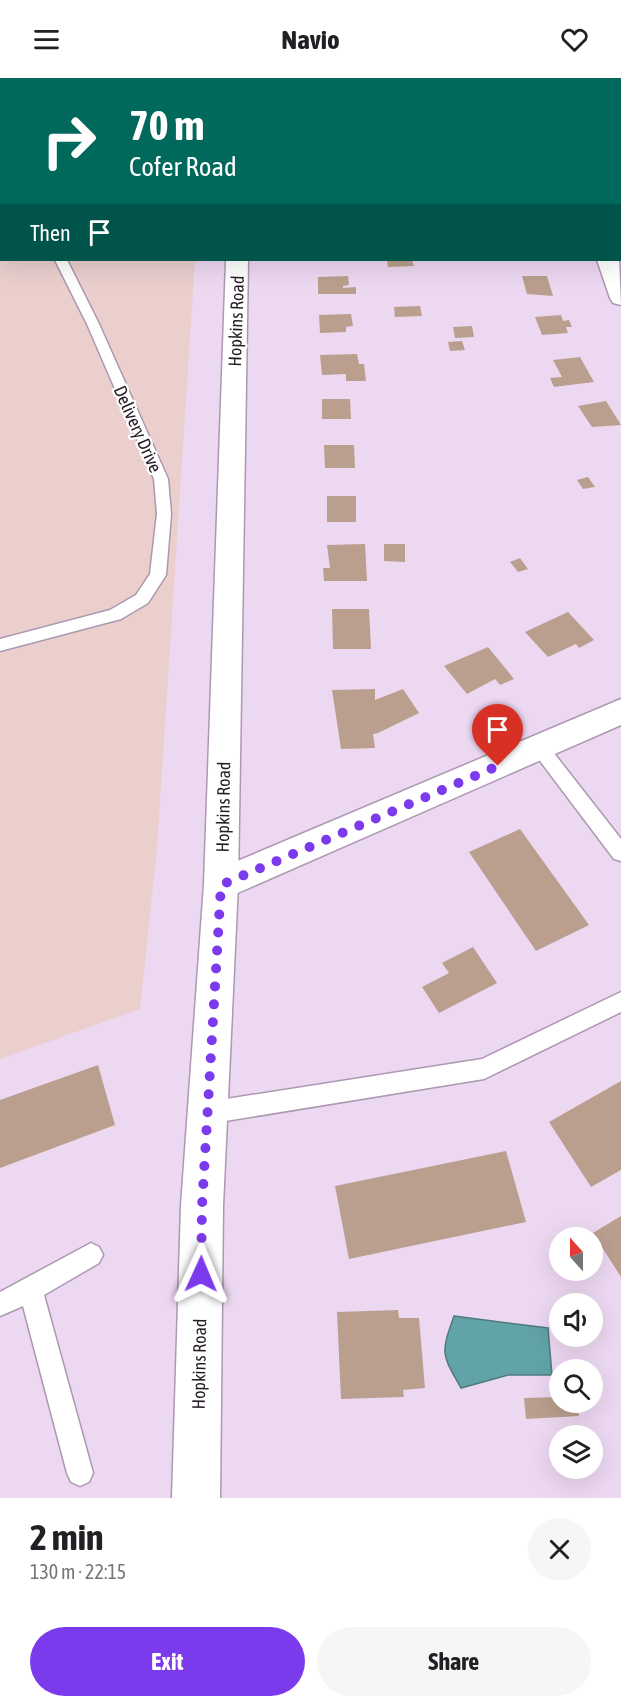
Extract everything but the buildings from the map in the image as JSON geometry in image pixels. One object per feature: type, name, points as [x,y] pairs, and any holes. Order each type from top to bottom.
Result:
[{"type":"main road","name":"Hopkins Road","points":[[196,1498],[202,1206],[221,885],[237,261]]},
{"type":"main road","points":[[608,261],[621,298]]},
{"type":"main road","points":[[221,885],[621,711]]},
{"type":"lane","name":"Delivery Drive","points":[[0,645],[115,615],[142,599],[158,574],[164,514],[161,479],[93,324],[62,261]]},
{"type":"lane","points":[[540,748],[621,854]]},
{"type":"lane","points":[[207,1113],[484,1069],[621,1002]]},
{"type":"lane","points":[[0,1304],[31,1290],[91,1254]]},
{"type":"lane","points":[[31,1290],[80,1473]]},
{"type":"shaded area","points":[[0,261],[195,261],[157,848],[140,1009],[0,1059]]},
{"type":"shaded area","points":[[454,1316],[548,1328],[551,1359],[549,1375],[508,1375],[461,1388],[445,1354]]},
{"type":"route","points":[[201,1274],[202,1206],[221,885],[498,766]]}]
